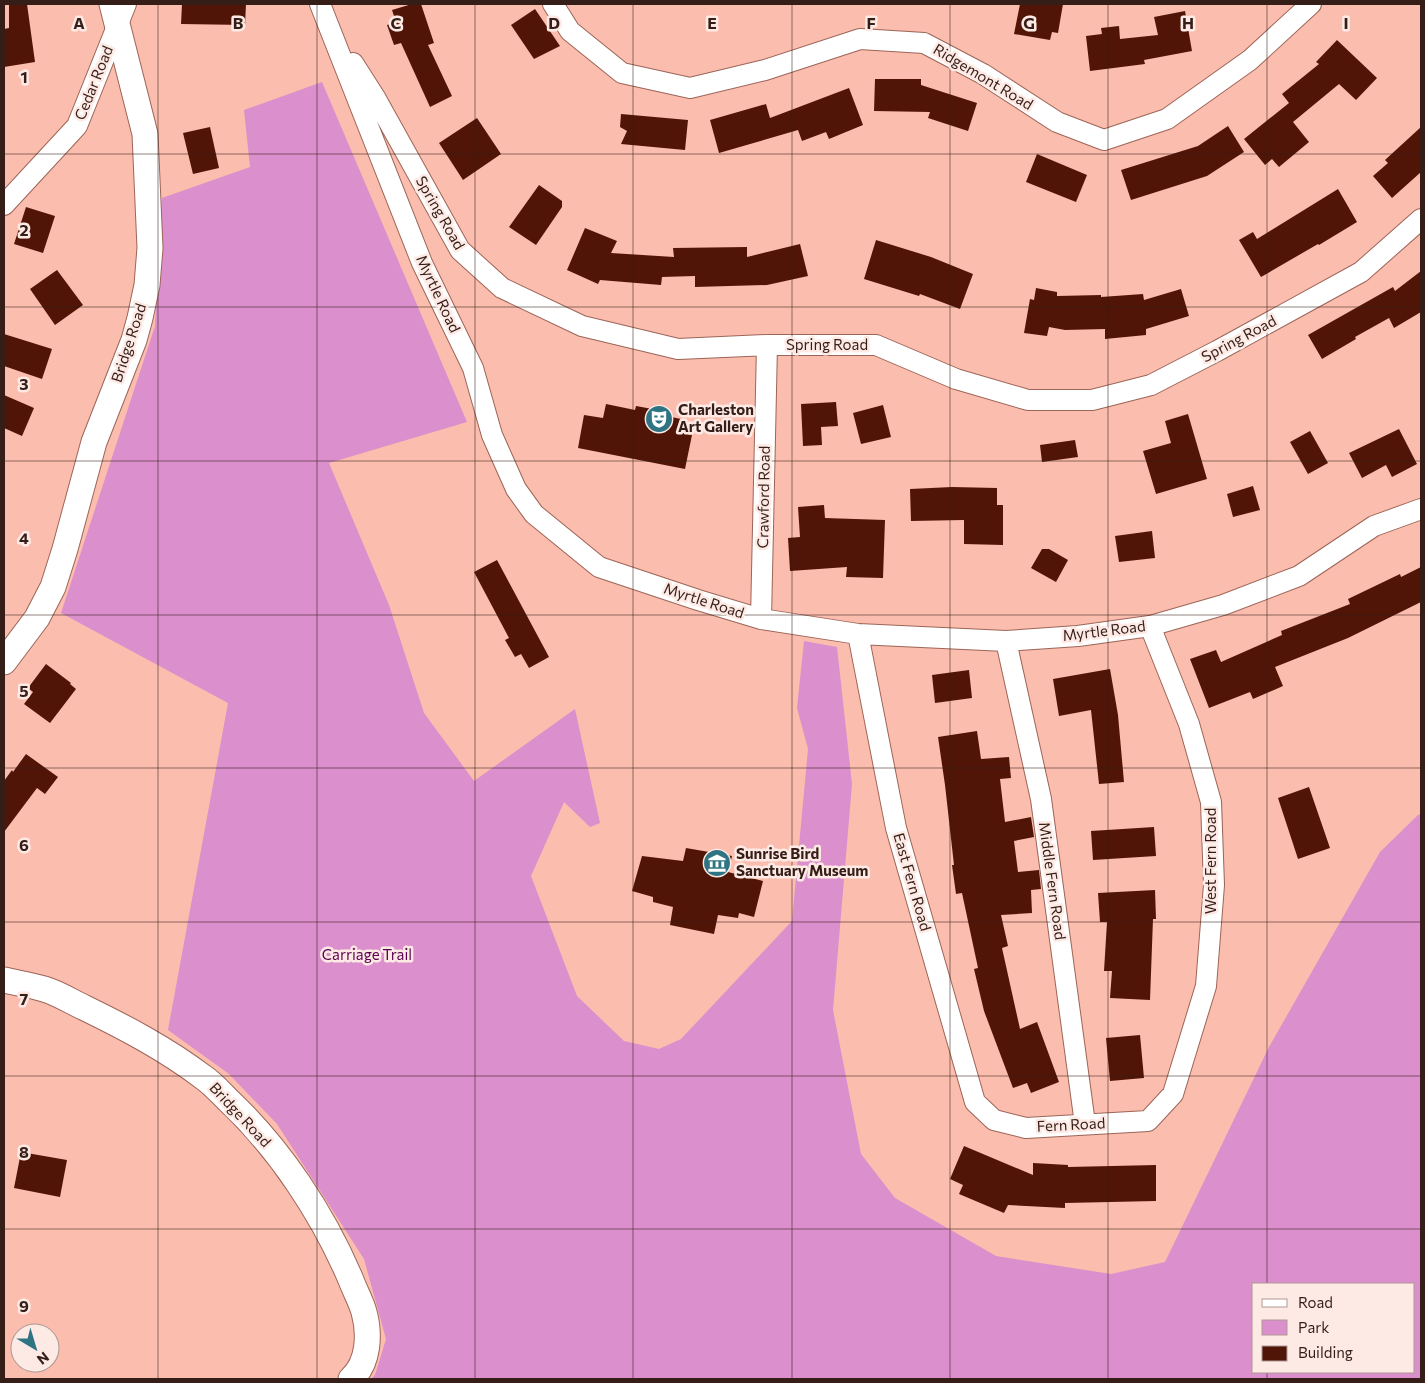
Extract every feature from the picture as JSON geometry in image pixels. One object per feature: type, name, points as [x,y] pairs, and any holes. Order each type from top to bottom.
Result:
[{"type":"street","name":"Myrtle Road","points":[[320,4],[422,264],[473,368],[492,435],[516,489],[534,514],[599,567],[761,619],[858,634],[1006,641],[1078,636],[1150,626],[1223,605],[1299,576],[1374,526],[1421,508]]},
{"type":"street","name":"Ridgemont Road","points":[[553,4],[570,31],[622,73],[690,88],[764,70],[860,39],[924,43],[983,74],[1057,122],[1104,140],[1167,119],[1250,60],[1311,4]]},
{"type":"street","name":"Cedar Road","points":[[4,205],[77,126],[118,11]]},
{"type":"street","name":"Bridge Road","points":[[4,662],[37,618],[53,587],[94,442],[134,340],[147,285],[150,248],[145,134],[118,11]]},
{"type":"street","name":"Spring Road","points":[[328,24],[376,99],[460,250],[502,288],[582,326],[678,349],[767,345],[876,345],[956,379],[1028,400],[1092,400],[1151,386],[1361,272],[1421,218]]},
{"type":"street","name":"Crawford Road","points":[[761,619],[767,345]]},
{"type":"street","name":"West Fern Road","points":[[1148,1121],[1173,1094],[1206,986],[1214,885],[1211,802],[1190,724],[1150,626]]},
{"type":"street","name":"East Fern Road","points":[[858,634],[899,837],[975,1102],[994,1120]]},
{"type":"street","name":"Middle Fern Road","points":[[1006,641],[1041,799],[1085,1124]]},
{"type":"street","name":"Bridge Road","points":[[4,980],[46,989],[136,1033],[172,1055],[204,1078],[246,1117],[274,1152],[321,1219],[338,1251],[364,1312],[367,1334],[366,1350],[362,1362],[351,1379]]},
{"type":"street","name":"Fern Road","points":[[994,1120],[1026,1128],[1148,1121]]},
{"type":"green space","name":"Carriage Trail","points":[[322,82],[467,422],[329,463],[389,605],[424,713],[474,781],[575,709],[600,823],[590,827],[564,802],[531,876],[577,996],[624,1041],[659,1049],[681,1039],[792,921],[808,749],[797,708],[804,641],[837,647],[852,784],[833,1010],[861,1154],[895,1198],[996,1256],[1111,1274],[1165,1262],[1269,1047],[1380,852],[1421,814],[1421,1379],[371,1379],[375,1375],[386,1339],[364,1259],[277,1124],[229,1074],[168,1030],[228,703],[61,613],[155,326],[162,198],[250,167],[244,110]]},
{"type":"building","points":[[9,4],[27,4],[35,62],[4,67],[4,29],[9,28]]},
{"type":"building","points":[[182,4],[246,4],[245,25],[181,24]]},
{"type":"building","points":[[412,4],[421,4],[434,43],[428,45],[452,96],[430,107],[401,43],[394,45],[387,25],[396,22],[392,10]]},
{"type":"building","points":[[1020,4],[1063,4],[1058,33],[1052,32],[1050,40],[1014,34]]},
{"type":"building","points":[[535,9],[560,46],[534,59],[511,25]]},
{"type":"building","points":[[1185,11],[1192,51],[1144,60],[1145,64],[1090,71],[1086,36],[1102,34],[1101,28],[1119,26],[1120,39],[1158,35],[1154,17]]},
{"type":"building","points":[[1337,40],[1377,78],[1356,100],[1339,84],[1293,122],[1309,142],[1279,167],[1272,159],[1265,165],[1244,139],[1289,103],[1282,94],[1319,64],[1316,62]]},
{"type":"building","points":[[875,79],[921,79],[921,85],[977,103],[968,131],[928,118],[930,112],[874,111]]},
{"type":"building","points":[[849,88],[863,125],[829,139],[826,132],[802,141],[798,130],[719,153],[710,120],[766,104],[770,118]]},
{"type":"building","points":[[621,114],[688,120],[685,150],[621,144],[627,131],[620,127]]},
{"type":"building","points":[[477,118],[501,154],[463,180],[439,143]]},
{"type":"building","points":[[1228,126],[1244,152],[1207,176],[1131,200],[1121,170],[1198,146]]},
{"type":"building","points":[[210,127],[219,168],[193,174],[183,133]]},
{"type":"building","points":[[1421,127],[1421,172],[1392,198],[1373,176],[1388,163],[1385,160]]},
{"type":"building","points":[[1037,154],[1087,175],[1076,202],[1026,182]]},
{"type":"building","points":[[539,185],[562,201],[562,207],[536,245],[509,227]]},
{"type":"building","points":[[1338,189],[1357,222],[1261,277],[1239,240],[1253,232],[1257,239]]},
{"type":"building","points":[[26,207],[55,216],[43,253],[14,244]]},
{"type":"building","points":[[585,228],[617,241],[611,253],[674,257],[673,248],[747,247],[747,257],[800,244],[808,276],[767,285],[695,287],[695,276],[662,277],[661,285],[600,280],[598,284],[567,270]]},
{"type":"building","points":[[876,240],[931,257],[973,274],[960,309],[920,294],[919,296],[864,279]]},
{"type":"building","points":[[57,270],[83,305],[55,325],[30,289]]},
{"type":"building","points":[[1421,271],[1421,312],[1394,328],[1389,318],[1355,337],[1356,339],[1322,359],[1308,335],[1393,287],[1395,291]]},
{"type":"building","points":[[1036,288],[1057,292],[1057,296],[1101,295],[1101,297],[1143,294],[1144,300],[1181,289],[1189,316],[1146,329],[1146,335],[1105,339],[1105,329],[1065,330],[1049,327],[1047,336],[1024,333],[1030,299],[1034,300]]},
{"type":"building","points":[[4,334],[52,349],[42,379],[4,366]]},
{"type":"building","points":[[4,395],[34,408],[22,436],[4,428]]},
{"type":"building","points":[[836,402],[838,426],[821,427],[822,445],[803,446],[801,404]]},
{"type":"building","points":[[606,404],[635,410],[636,406],[658,410],[657,414],[681,419],[679,432],[692,435],[685,469],[578,448],[584,415],[603,418]]},
{"type":"building","points":[[883,405],[891,437],[861,444],[853,413]]},
{"type":"building","points":[[1188,414],[1207,479],[1156,494],[1143,451],[1171,443],[1165,421]]},
{"type":"building","points":[[1399,429],[1417,464],[1392,477],[1386,465],[1362,478],[1349,453]]},
{"type":"building","points":[[1310,431],[1328,463],[1308,474],[1290,442]]},
{"type":"building","points":[[1075,440],[1078,457],[1042,462],[1040,445]]},
{"type":"building","points":[[1253,486],[1260,510],[1233,517],[1227,494]]},
{"type":"building","points":[[952,487],[997,488],[997,505],[1003,505],[1003,545],[964,544],[964,520],[911,521],[910,489]]},
{"type":"building","points":[[824,505],[825,518],[885,520],[883,578],[846,577],[847,567],[790,571],[788,538],[800,537],[798,507]]},
{"type":"building","points":[[1152,531],[1155,558],[1119,562],[1115,536]]},
{"type":"building","points":[[1042,549],[1049,549],[1068,560],[1056,582],[1031,568]]},
{"type":"building","points":[[497,560],[549,657],[529,668],[521,654],[515,657],[505,640],[509,638],[474,572]]},
{"type":"building","points":[[1421,567],[1421,602],[1348,638],[1275,667],[1283,686],[1253,699],[1250,692],[1209,708],[1190,659],[1216,650],[1221,662],[1282,635],[1281,631],[1350,604],[1348,599],[1400,574],[1401,577]]},
{"type":"building","points":[[46,664],[76,689],[50,723],[24,704],[33,692],[28,688]]},
{"type":"building","points":[[1110,669],[1118,715],[1124,782],[1099,784],[1091,710],[1059,716],[1053,679]]},
{"type":"building","points":[[969,670],[972,698],[935,703],[932,675]]},
{"type":"building","points":[[977,731],[981,759],[1009,757],[1011,778],[1000,779],[1005,822],[1031,817],[1034,837],[1014,841],[1018,872],[1039,870],[1041,889],[1031,890],[1032,913],[1001,915],[1008,946],[1002,948],[1020,1029],[1037,1022],[1059,1082],[1031,1093],[1027,1083],[1013,1088],[984,1011],[974,969],[978,968],[962,893],[956,894],[938,737]]},
{"type":"building","points":[[26,754],[58,777],[45,794],[37,788],[4,832],[4,781]]},
{"type":"building","points":[[1309,787],[1330,848],[1298,859],[1278,798]]},
{"type":"building","points":[[1154,827],[1156,856],[1093,860],[1091,831]]},
{"type":"building","points":[[686,848],[732,856],[728,872],[763,881],[754,917],[739,913],[738,918],[718,915],[714,934],[670,925],[673,907],[653,902],[653,897],[632,891],[642,856],[683,861]]},
{"type":"building","points":[[1155,890],[1156,919],[1153,919],[1150,1000],[1110,998],[1112,971],[1104,971],[1107,922],[1100,922],[1098,893]]},
{"type":"building","points":[[1140,1035],[1144,1078],[1110,1081],[1106,1038]]},
{"type":"building","points":[[964,1146],[1033,1175],[1033,1163],[1068,1165],[1068,1167],[1156,1165],[1156,1201],[1065,1203],[1065,1208],[1008,1205],[1004,1213],[959,1194],[963,1185],[950,1179]]},
{"type":"building","points":[[21,1152],[67,1160],[60,1197],[14,1188]]},
{"type":"place","name":"Charleston Art Gallery","points":[[659,419]]},
{"type":"place","name":"Sunrise Bird Sanctuary Museum","points":[[717,863]]}]
